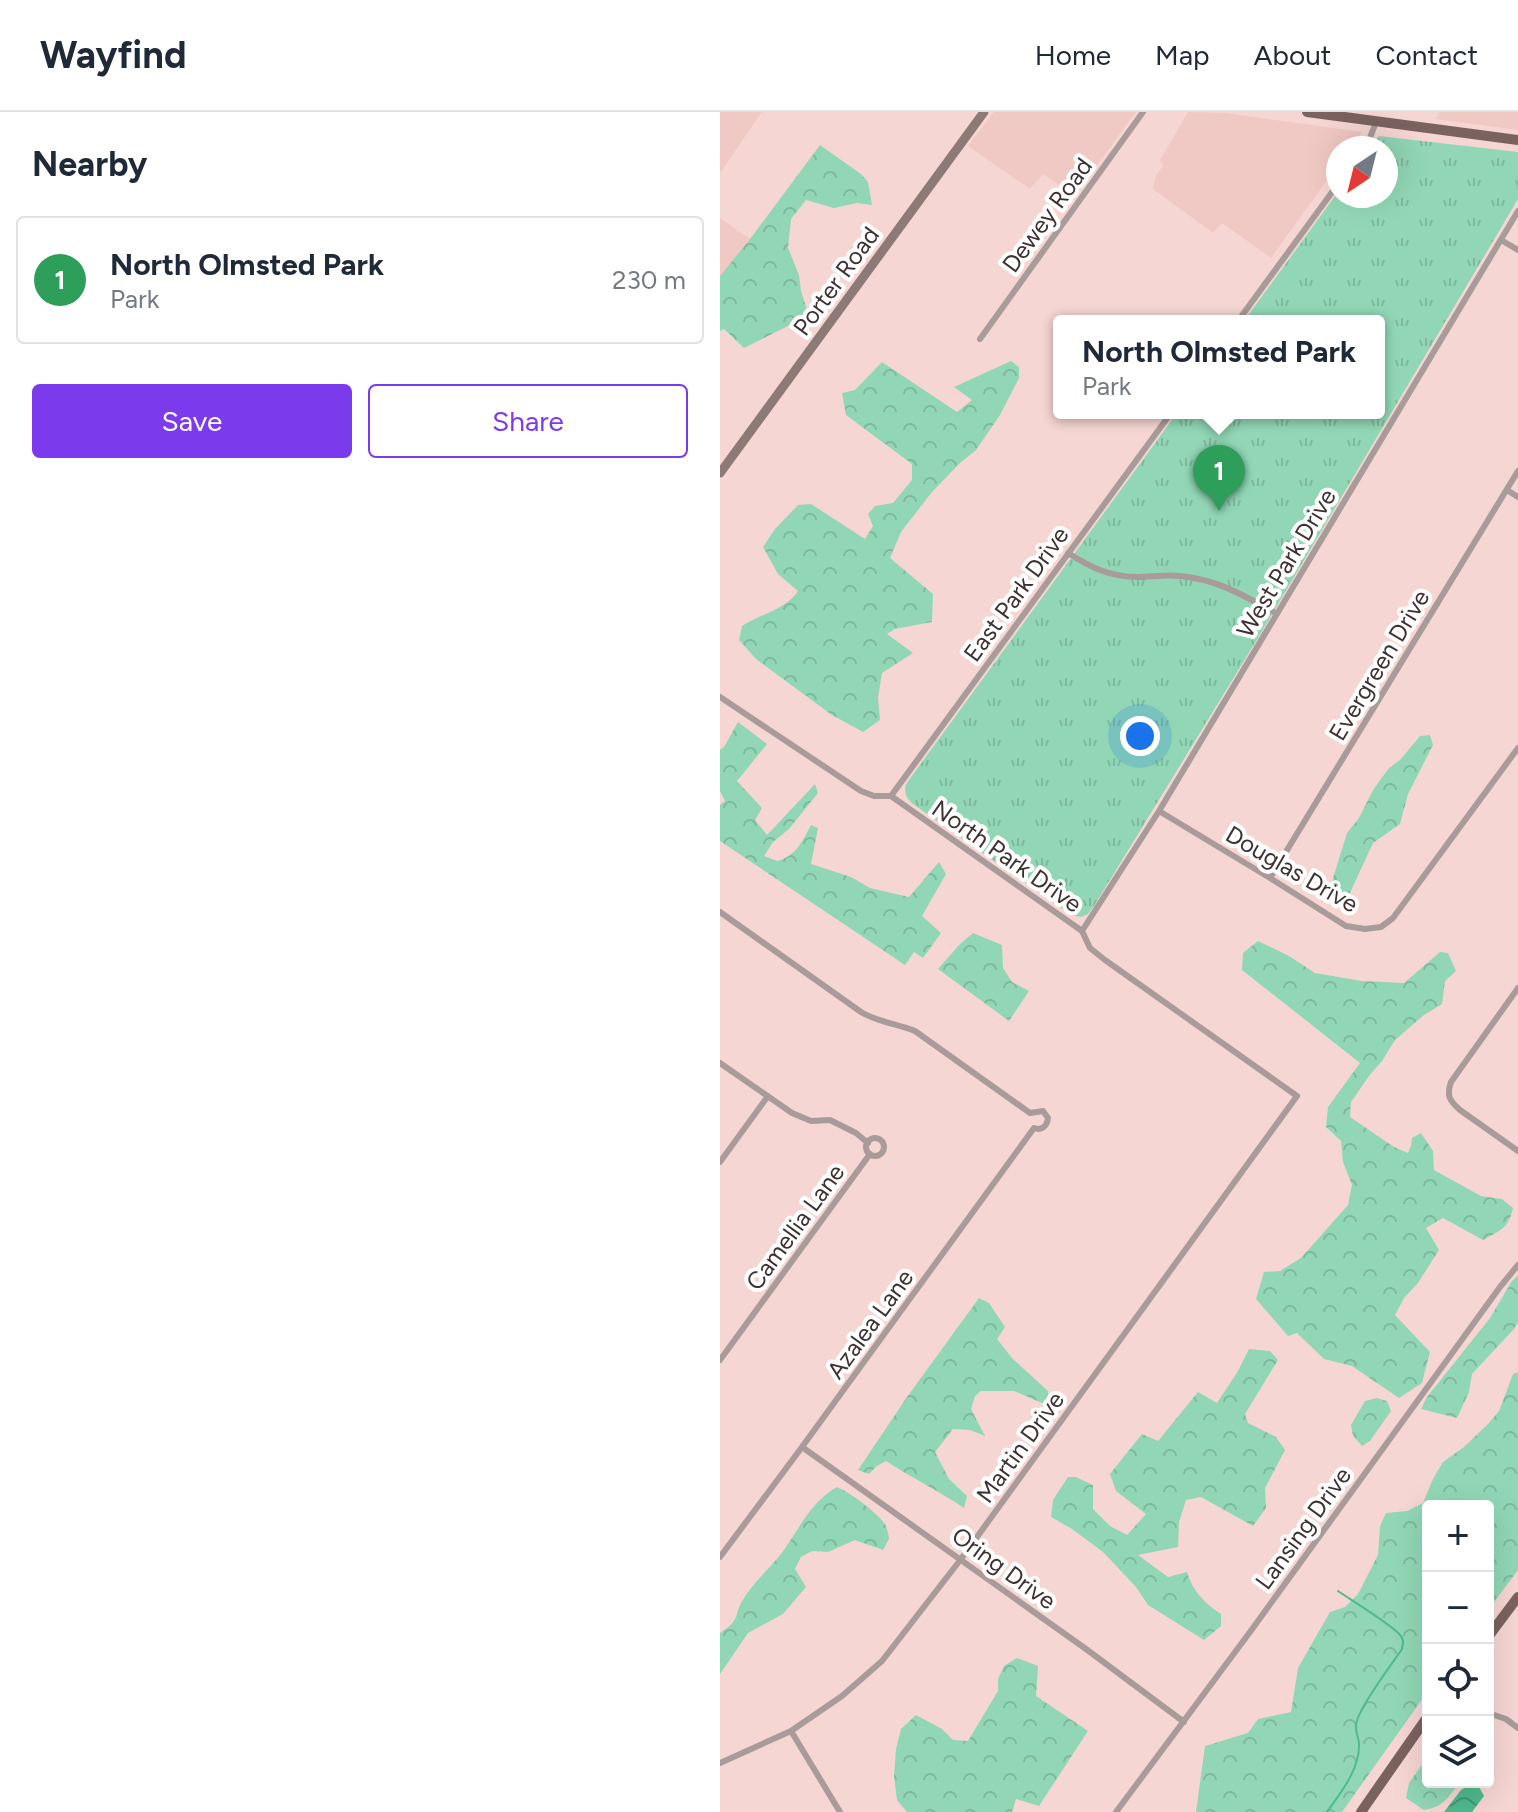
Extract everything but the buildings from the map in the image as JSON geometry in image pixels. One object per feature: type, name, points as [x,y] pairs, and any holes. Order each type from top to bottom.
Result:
[{"type":"main road","name":"Porter Road","points":[[720,473],[984,112]]},
{"type":"main road","points":[[1307,112],[1518,140]]},
{"type":"main road","points":[[1494,1629],[1518,1597]]},
{"type":"main road","points":[[1361,1812],[1422,1725]]},
{"type":"street","name":"Dewey Road","points":[[980,339],[1143,112]]},
{"type":"street","points":[[1371,136],[1376,122]]},
{"type":"street","points":[[1242,315],[1326,200]]},
{"type":"street","name":"West Park Drive","points":[[1082,931],[1159,811],[1518,211]]},
{"type":"street","points":[[1501,240],[1518,250]]},
{"type":"street","name":"East Park Drive","points":[[891,796],[1167,419]]},
{"type":"street","name":"Evergreen Drive","points":[[1270,878],[1518,471]]},
{"type":"street","points":[[1507,490],[1518,497]]},
{"type":"street","points":[[1068,553],[1094,569],[1114,576],[1180,576],[1225,585],[1277,614]]},
{"type":"street","name":"North Park Drive","points":[[720,697],[861,791],[874,796],[891,796],[1082,931],[1090,948],[1105,960],[1297,1096]]},
{"type":"street","name":"Douglas Drive","points":[[1159,811],[1346,926],[1365,929],[1381,927],[1393,918],[1518,748]]},
{"type":"street","points":[[720,912],[861,1012],[915,1031],[1030,1113],[1034,1128]]},
{"type":"street","points":[[1518,988],[1451,1082],[1448,1091],[1452,1103],[1460,1110],[1518,1151]]},
{"type":"street","points":[[720,1063],[792,1113],[811,1121],[830,1120],[868,1143]]},
{"type":"street","points":[[720,1162],[768,1096]]},
{"type":"street","name":"Martin Drive","points":[[720,1763],[791,1731],[842,1696],[882,1661],[961,1559],[1297,1096]]},
{"type":"street","name":"Azalea Lane","points":[[720,1557],[1034,1128],[1043,1128],[1048,1118],[1045,1112],[1030,1113]]},
{"type":"street","points":[[877,1139],[884,1145],[883,1150],[879,1155],[870,1154],[868,1143],[877,1139]]},
{"type":"street","name":"Camellia Lane","points":[[720,1360],[870,1154]]},
{"type":"street","name":"Lansing Drive","points":[[1116,1812],[1518,1265]]},
{"type":"street","name":"Oring Drive","points":[[802,1447],[1184,1722]]},
{"type":"street","points":[[1494,1715],[1518,1728]]},
{"type":"street","points":[[791,1731],[840,1812]]},
{"type":"shaded area","points":[[720,112],[762,112],[720,173]]},
{"type":"shaded area","points":[[994,112],[1136,112],[1078,191],[1069,192],[1043,174],[1030,189],[968,146]]},
{"type":"shaded area","points":[[1188,112],[1226,113],[1362,132],[1359,136],[1326,136],[1326,182],[1271,258],[1222,223],[1213,233],[1153,189],[1156,175],[1163,166],[1160,160]]},
{"type":"shaded area","points":[[1440,112],[1518,112],[1518,130],[1435,119]]},
{"type":"shaded area","points":[[720,218],[750,239],[720,276]]},
{"type":"green space","points":[[1398,138],[1518,152],[1518,199],[1258,638],[1094,906],[1081,917],[1071,915],[913,804],[906,795],[906,784],[1173,419],[1385,419],[1385,315],[1248,315],[1326,208],[1398,208]]},
{"type":"green space","points":[[820,145],[868,182],[872,205],[857,203],[834,208],[806,200],[791,219],[788,248],[799,275],[807,310],[794,323],[744,348],[724,329],[720,331],[720,276]]},
{"type":"green space","points":[[1011,361],[1019,367],[1019,378],[1000,415],[976,450],[932,492],[901,532],[890,558],[933,594],[932,622],[895,629],[887,634],[913,653],[882,673],[878,698],[880,720],[863,732],[832,715],[756,659],[739,640],[742,626],[780,607],[798,591],[778,574],[763,547],[798,505],[811,504],[865,539],[873,526],[868,514],[875,506],[893,503],[912,480],[912,464],[846,415],[842,393],[855,390],[882,362],[957,412],[972,400],[954,387]]},
{"type":"green space","points":[[738,722],[767,744],[737,781],[762,808],[755,820],[767,835],[815,784],[818,793],[764,856],[777,861],[789,856],[798,848],[811,825],[818,828],[811,864],[851,877],[870,888],[909,897],[939,862],[946,874],[922,916],[941,933],[923,958],[914,952],[905,965],[720,841],[720,805],[725,801],[720,791],[720,750]]},
{"type":"green space","points":[[1430,735],[1433,745],[1408,794],[1400,824],[1373,843],[1349,895],[1338,899],[1331,895],[1347,833],[1359,818],[1373,790],[1420,736]]},
{"type":"green space","points":[[973,933],[1002,945],[1003,968],[1012,982],[1029,991],[1009,1021],[938,969]]},
{"type":"green space","points":[[1258,941],[1315,973],[1362,981],[1404,983],[1440,952],[1448,953],[1456,971],[1445,981],[1442,1004],[1395,1040],[1351,1102],[1350,1117],[1408,1153],[1412,1138],[1421,1133],[1433,1151],[1434,1170],[1481,1196],[1502,1199],[1513,1208],[1503,1228],[1483,1240],[1443,1218],[1426,1228],[1439,1250],[1395,1315],[1430,1352],[1422,1383],[1399,1398],[1352,1366],[1324,1359],[1297,1333],[1288,1336],[1256,1299],[1264,1272],[1280,1271],[1301,1258],[1348,1205],[1352,1185],[1343,1162],[1341,1141],[1326,1127],[1328,1107],[1360,1063],[1242,970],[1243,953]]},
{"type":"green space","points":[[1518,1275],[1518,1322],[1472,1374],[1469,1392],[1457,1418],[1421,1409],[1427,1397],[1490,1318]]},
{"type":"green space","points":[[979,1298],[989,1303],[1005,1327],[997,1339],[1012,1358],[1048,1391],[1049,1406],[1014,1391],[981,1391],[975,1396],[971,1409],[985,1436],[970,1430],[953,1429],[935,1452],[949,1479],[967,1496],[964,1508],[886,1461],[869,1474],[858,1470]]},
{"type":"green space","points":[[1249,1349],[1270,1351],[1278,1360],[1245,1414],[1248,1423],[1276,1437],[1285,1450],[1265,1488],[1266,1508],[1253,1526],[1201,1497],[1186,1500],[1179,1522],[1178,1547],[1138,1555],[1168,1577],[1187,1572],[1200,1596],[1221,1614],[1221,1626],[1204,1640],[1148,1605],[1136,1587],[1103,1552],[1051,1517],[1053,1500],[1068,1477],[1076,1477],[1093,1485],[1093,1509],[1110,1526],[1127,1535],[1146,1514],[1116,1491],[1110,1474],[1142,1434],[1158,1441],[1198,1392],[1217,1403]]},
{"type":"green space","points":[[1518,1372],[1518,1570],[1494,1602],[1494,1500],[1424,1500],[1443,1462],[1464,1447],[1499,1411],[1513,1374]]},
{"type":"green space","points":[[1377,1398],[1387,1401],[1391,1411],[1370,1441],[1362,1446],[1353,1436],[1351,1425],[1365,1401]]},
{"type":"green space","points":[[837,1487],[883,1521],[889,1539],[883,1550],[855,1540],[828,1552],[812,1551],[801,1557],[795,1569],[806,1587],[783,1614],[748,1633],[720,1674],[720,1633],[735,1620],[748,1592],[781,1554],[812,1509]]},
{"type":"green space","points":[[1422,1504],[1422,1699],[1342,1812],[1196,1812],[1205,1746],[1248,1733],[1258,1719],[1291,1712],[1298,1668],[1330,1612],[1345,1607],[1358,1594],[1378,1555],[1380,1526],[1386,1513],[1407,1511]]},
{"type":"green space","points":[[1017,1658],[1038,1666],[1036,1696],[1088,1731],[1039,1806],[1016,1799],[1012,1812],[907,1812],[897,1800],[894,1776],[901,1729],[916,1715],[942,1729],[953,1740],[968,1741],[998,1691],[998,1679],[1004,1666]]},
{"type":"green space","points":[[1422,1765],[1422,1788],[1456,1788],[1441,1804],[1424,1810],[1406,1798],[1409,1783]]},
{"type":"water","points":[[1480,1788],[1484,1796],[1472,1812],[1444,1812],[1461,1790]]},
{"type":"waterway","points":[[1327,1812],[1349,1780],[1356,1762],[1358,1718],[1402,1649],[1403,1642],[1390,1626],[1338,1591]]},
{"type":"place","name":"North Olmsted Park","points":[[1219,511]]}]
